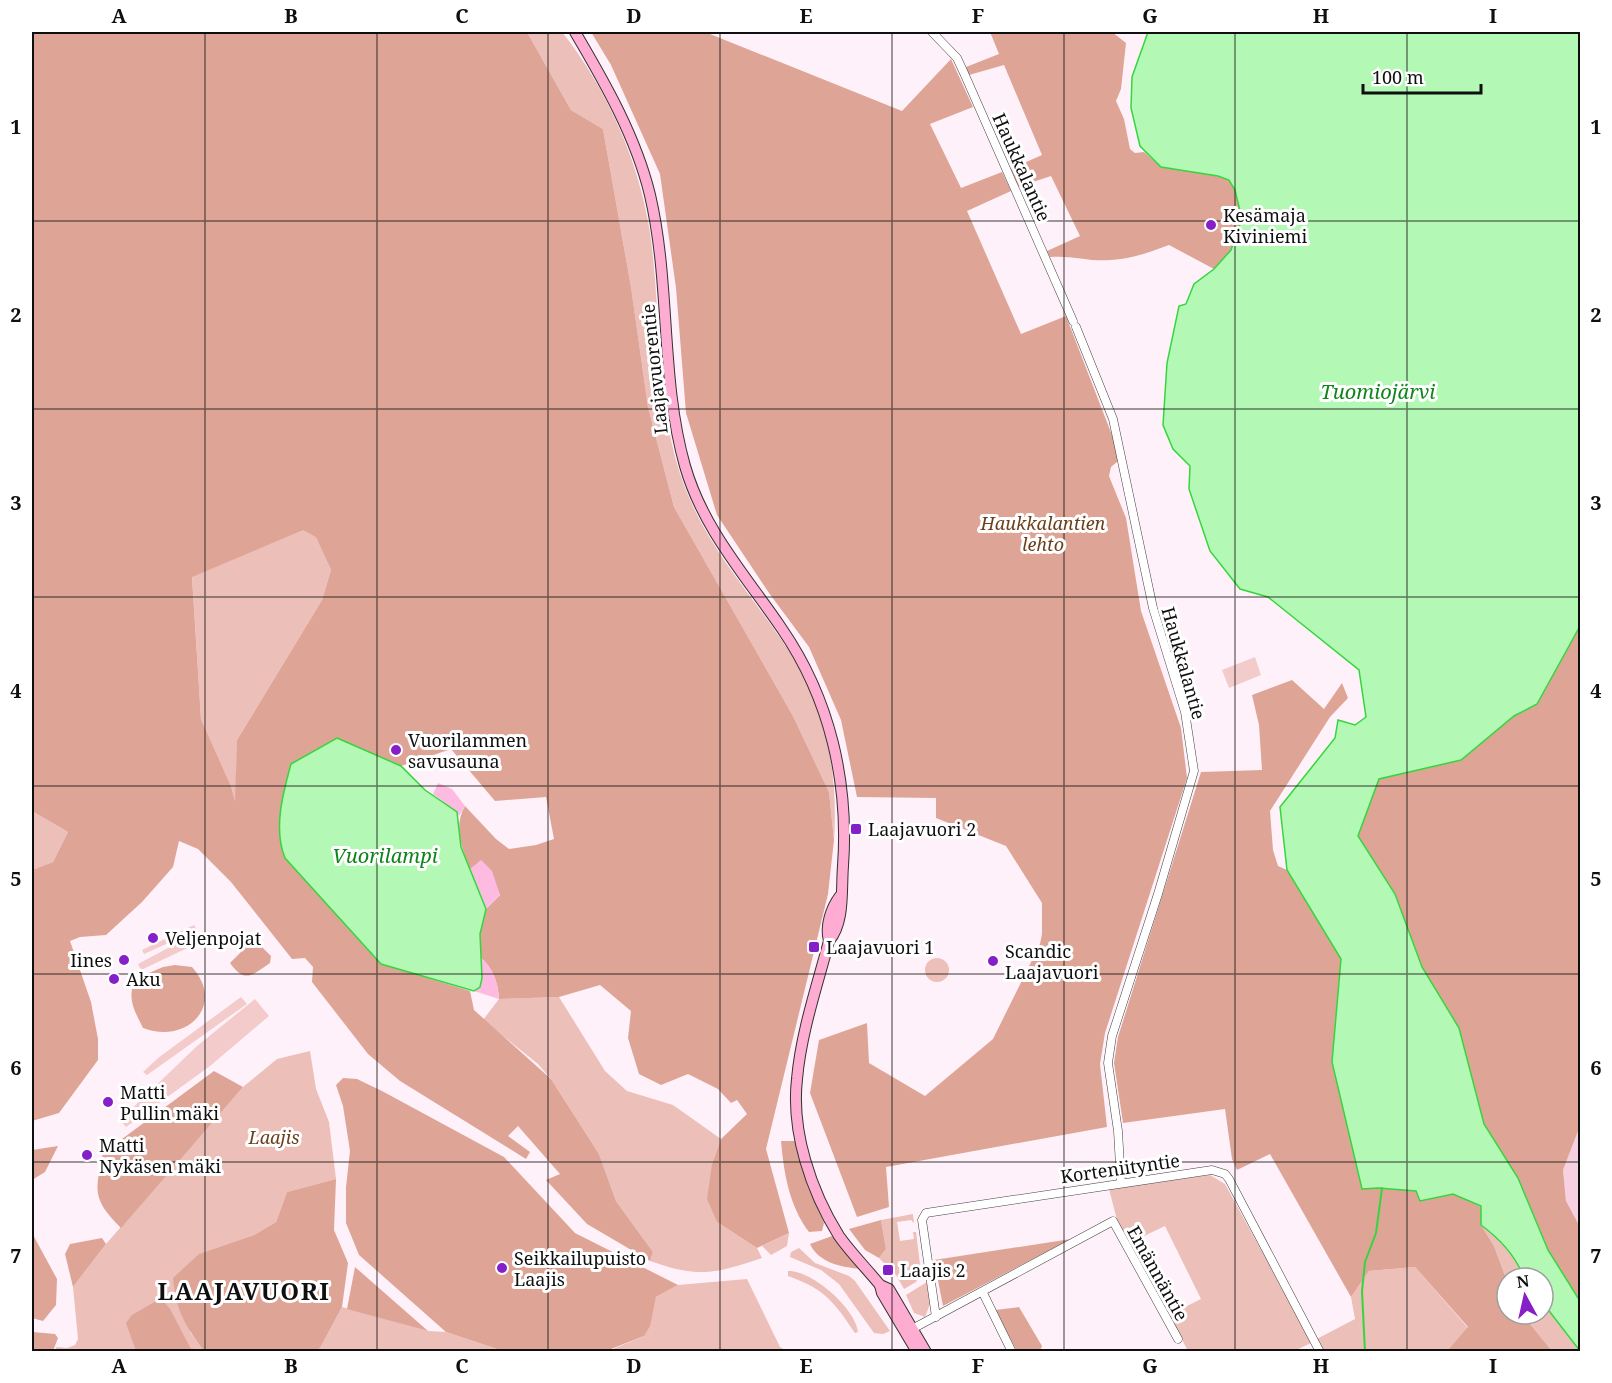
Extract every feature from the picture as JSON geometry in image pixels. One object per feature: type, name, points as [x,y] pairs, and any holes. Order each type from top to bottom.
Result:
[{"type":"street","name":"Laajavuorentie","points":[[575,32],[601,76],[627,132],[650,198],[660,260],[675,429],[693,488],[720,544],[783,630],[823,705],[834,745],[844,811],[840,896],[831,913],[827,932],[829,941],[796,1080],[799,1131],[808,1170],[821,1203],[841,1238],[880,1285],[882,1293],[917,1352]]},
{"type":"street","name":"Haukkalantie","points":[[932,32],[944,42],[960,66],[1075,324],[1113,419],[1153,609],[1185,712],[1194,771],[1158,894],[1112,1036],[1108,1063],[1118,1131],[1121,1183]]},
{"type":"street","name":"Korteniityntie","points":[[936,1317],[922,1220],[926,1212],[1212,1170],[1225,1174],[1320,1352]]},
{"type":"street","name":"Emännäntie","points":[[983,1293],[1113,1221],[1178,1339]]},
{"type":"street","name":"Laajavuorentie","points":[[880,1285],[889,1289],[914,1328],[926,1352]]},
{"type":"street","points":[[914,1328],[983,1293],[1012,1352]]},
{"type":"shaded area","points":[[1255,657],[1261,675],[1229,688],[1222,670]]},
{"type":"shaded area","points":[[194,925],[197,930],[144,954],[142,950]]},
{"type":"shaded area","points":[[196,933],[200,942],[141,970],[138,964]]},
{"type":"shaded area","points":[[241,997],[247,1004],[147,1075],[143,1072],[158,1058]]},
{"type":"shaded area","points":[[255,999],[269,1016],[210,1066],[126,1127],[120,1120],[197,1046]]},
{"type":"shaded area","points":[[1580,1126],[1580,1227],[1566,1201],[1563,1170]]},
{"type":"green space","points":[[32,32],[527,32],[571,110],[603,129],[631,287],[648,407],[674,507],[793,716],[829,792],[834,840],[828,894],[766,1149],[789,1233],[757,1248],[717,1222],[707,1199],[712,1164],[721,1139],[747,1114],[737,1100],[731,1103],[718,1089],[688,1074],[661,1085],[639,1074],[628,1038],[631,1011],[600,985],[559,997],[499,999],[494,976],[480,957],[480,934],[486,909],[500,895],[482,861],[470,869],[460,838],[461,814],[465,806],[496,839],[509,849],[536,845],[554,839],[546,797],[495,801],[451,749],[401,766],[337,739],[291,764],[280,811],[281,847],[285,858],[381,964],[470,991],[474,1010],[551,1079],[599,1154],[616,1201],[653,1252],[650,1261],[587,1224],[546,1180],[560,1174],[518,1126],[508,1136],[530,1152],[526,1159],[400,1081],[368,1054],[312,982],[313,967],[305,958],[292,959],[231,882],[198,849],[179,841],[173,867],[142,902],[106,935],[80,937],[70,941],[91,1002],[98,1039],[98,1060],[59,1113],[32,1121],[32,870],[53,862],[68,832],[32,811]],"holes":[[[303,530],[316,537],[331,570],[322,600],[237,740],[235,801],[231,786],[201,719],[192,577]]]},
{"type":"green space","points":[[527,32],[562,32],[607,102],[629,153],[638,179],[650,233],[665,403],[670,437],[679,470],[691,502],[715,546],[787,648],[810,688],[825,730],[833,774],[834,840],[829,792],[793,716],[674,507],[648,407],[631,287],[603,129],[571,110]]},
{"type":"green space","name":"Haukkalantien lehto","points":[[591,32],[705,32],[902,111],[951,59],[973,107],[930,124],[961,188],[1002,172],[1011,191],[967,211],[1021,334],[1066,316],[1115,443],[1118,461],[1111,467],[1109,476],[1126,518],[1141,611],[1181,728],[1187,778],[1105,1033],[1100,1064],[1107,1127],[886,1167],[889,1207],[857,1217],[810,1093],[819,1040],[867,1023],[869,1063],[925,1096],[993,1039],[1040,944],[1042,903],[1006,846],[936,818],[936,798],[857,797],[841,720],[809,647],[769,593],[717,515],[686,413],[676,288],[660,174],[611,65]]},
{"type":"green space","points":[[990,32],[1112,32],[1126,43],[1121,89],[1116,101],[1124,119],[1130,149],[1135,153],[1144,152],[1161,167],[1218,176],[1229,180],[1235,190],[1242,219],[1231,250],[1214,269],[1169,245],[1140,255],[1118,259],[1050,257],[1047,251],[1080,236],[1051,176],[1018,187],[1010,169],[1042,155],[1004,65],[969,75],[966,67],[999,54]]},
{"type":"green space","points":[[303,529],[316,536],[331,570],[322,600],[237,740],[236,805],[231,786],[201,719],[192,576]]},
{"type":"green space","points":[[1580,626],[1580,1126],[1563,1170],[1566,1201],[1580,1227],[1580,1301],[1548,1250],[1518,1178],[1484,1124],[1459,1028],[1422,967],[1395,894],[1358,836],[1379,778],[1461,760],[1514,716],[1537,704]]},
{"type":"green space","points":[[1292,680],[1324,709],[1342,683],[1348,698],[1330,717],[1270,811],[1273,850],[1278,866],[1287,870],[1341,959],[1332,1062],[1363,1189],[1416,1191],[1420,1201],[1453,1193],[1481,1207],[1481,1225],[1494,1246],[1501,1266],[1495,1266],[1495,1326],[1532,1326],[1552,1351],[1447,1351],[1468,1327],[1415,1267],[1369,1271],[1351,1297],[1270,1154],[1237,1170],[1232,1159],[1225,1109],[1123,1123],[1114,1063],[1118,1037],[1201,772],[1262,770],[1259,725],[1252,695]]},
{"type":"green space","points":[[32,811],[68,832],[53,862],[32,870]]},
{"type":"green space","points":[[258,943],[271,956],[270,963],[253,974],[240,974],[230,963],[247,946]]},
{"type":"green space","points":[[937,958],[946,961],[949,970],[946,979],[937,982],[928,979],[925,970],[928,961]]},
{"type":"green space","points":[[175,965],[192,967],[202,982],[205,995],[203,1008],[186,1026],[173,1031],[159,1032],[143,1028],[134,1010],[132,998],[135,979],[163,967]]},
{"type":"green space","points":[[559,997],[605,1071],[627,1091],[673,1105],[721,1139],[712,1164],[717,1222],[757,1248],[762,1258],[731,1268],[706,1272],[681,1270],[650,1261],[653,1252],[616,1201],[599,1154],[551,1079],[538,1064],[483,1020],[499,999]]},
{"type":"green space","name":"Laajis","points":[[310,1051],[316,1089],[329,1122],[336,1179],[287,1192],[276,1222],[254,1235],[200,1254],[190,1332],[204,1351],[53,1352],[57,1347],[67,1348],[75,1345],[78,1339],[73,1287],[106,1244],[243,1087],[277,1059]]},
{"type":"green space","points":[[214,1071],[243,1087],[121,1228],[100,1202],[98,1194],[98,1177],[103,1153]]},
{"type":"green space","points":[[343,1078],[357,1079],[382,1091],[504,1157],[575,1233],[678,1285],[656,1297],[650,1326],[644,1336],[606,1351],[503,1351],[446,1332],[359,1255],[346,1223],[346,1187],[350,1151],[343,1106],[336,1085]]},
{"type":"green space","points":[[781,1141],[795,1141],[808,1187],[824,1223],[822,1231],[809,1232],[802,1222],[792,1200],[786,1177]]},
{"type":"green space","points":[[58,1146],[45,1172],[32,1180],[32,1150]]},
{"type":"green space","points":[[1210,1175],[1225,1184],[1311,1342],[1355,1319],[1351,1297],[1369,1271],[1415,1267],[1468,1328],[1447,1351],[1316,1351],[1311,1343],[1294,1351],[1188,1351],[1169,1315],[1201,1299],[1165,1226],[1129,1243],[1117,1220],[1109,1189]]},
{"type":"green space","points":[[336,1179],[334,1230],[348,1263],[342,1307],[320,1348],[314,1352],[204,1351],[182,1317],[176,1300],[173,1278],[199,1254],[254,1235],[276,1222],[287,1192]]},
{"type":"green space","points":[[913,1214],[914,1223],[911,1220],[897,1222],[900,1241],[914,1239],[913,1232],[916,1232],[921,1273],[916,1282],[904,1289],[896,1275],[879,1258],[886,1249],[881,1220]]},
{"type":"green space","points":[[881,1220],[886,1249],[879,1258],[865,1250],[849,1229]]},
{"type":"green space","points":[[1481,1225],[1507,1248],[1519,1266],[1501,1266],[1494,1246]]},
{"type":"green space","points":[[32,1233],[57,1279],[56,1305],[43,1321],[32,1318]]},
{"type":"green space","points":[[789,1233],[787,1246],[771,1255],[762,1246]]},
{"type":"green space","points":[[832,1236],[861,1269],[831,1263],[819,1256],[810,1244]]},
{"type":"green space","points":[[102,1238],[106,1244],[73,1287],[65,1254],[70,1244]]},
{"type":"green space","points":[[1071,1239],[943,1306],[934,1260]]},
{"type":"green space","points":[[799,1248],[815,1263],[849,1276],[855,1281],[890,1331],[883,1334],[874,1333],[839,1284],[821,1270],[790,1257],[791,1252]]},
{"type":"green space","points":[[355,1267],[428,1331],[347,1309]]},
{"type":"green space","points":[[788,1271],[809,1277],[831,1292],[850,1313],[858,1332],[855,1333],[828,1298],[811,1286],[788,1276]]},
{"type":"green space","points":[[747,1279],[780,1347],[787,1351],[606,1352],[644,1336],[656,1297],[678,1285]]},
{"type":"green space","points":[[927,1282],[930,1304],[925,1317],[914,1313],[906,1295]]},
{"type":"green space","points":[[156,1301],[164,1302],[170,1309],[192,1351],[136,1351],[126,1323],[132,1315]]},
{"type":"green space","points":[[342,1307],[428,1331],[446,1332],[503,1351],[314,1352],[320,1348]]},
{"type":"green space","points":[[1019,1307],[1042,1346],[1040,1351],[1017,1351],[995,1310]]},
{"type":"green space","points":[[1555,1319],[1579,1351],[1552,1351],[1532,1326],[1555,1326]]},
{"type":"green space","points":[[33,1332],[55,1334],[58,1338],[53,1351],[35,1351],[32,1348]]},
{"type":"sand","points":[[438,783],[452,789],[465,806],[459,816],[433,794]]},
{"type":"sand","points":[[481,860],[492,871],[500,895],[486,909],[470,869]]},
{"type":"sand","points":[[480,957],[494,975],[499,999],[474,991],[481,980]]},
{"type":"water","name":"Tuomiojärvi","points":[[1148,32],[1580,32],[1580,626],[1537,704],[1514,716],[1461,760],[1379,779],[1358,836],[1395,894],[1422,967],[1459,1028],[1484,1124],[1518,1178],[1548,1250],[1580,1301],[1580,1351],[1555,1319],[1555,1266],[1519,1266],[1507,1248],[1481,1225],[1481,1206],[1453,1194],[1420,1201],[1416,1191],[1362,1189],[1332,1062],[1341,959],[1287,870],[1280,807],[1335,738],[1338,720],[1355,725],[1366,717],[1359,670],[1268,597],[1240,589],[1210,551],[1189,489],[1190,466],[1173,449],[1163,425],[1167,363],[1179,306],[1186,304],[1194,284],[1214,269],[1231,250],[1242,219],[1235,190],[1229,180],[1218,176],[1161,167],[1140,146],[1131,108],[1132,77]]},
{"type":"water","name":"Vuorilampi","points":[[337,738],[401,766],[425,790],[457,812],[461,847],[486,909],[480,934],[482,978],[480,987],[474,991],[381,964],[285,858],[281,847],[280,811],[291,764]]},
{"type":"waterway","points":[[1365,1352],[1362,1291],[1365,1262],[1376,1233],[1382,1188]]},
{"type":"place","name":"Kesämaja Kiviniemi","points":[[1211,225]]},
{"type":"place","name":"Vuorilammen savusauna","points":[[396,750]]},
{"type":"place","name":"Laajavuori 2","points":[[856,829]]},
{"type":"place","name":"Veljenpojat","points":[[153,938]]},
{"type":"place","name":"Laajavuori 1","points":[[814,947]]},
{"type":"place","name":"Iines","points":[[124,960]]},
{"type":"place","name":"Scandic Laajavuori","points":[[993,961]]},
{"type":"place","name":"Aku","points":[[114,979]]},
{"type":"place","name":"Matti Pullin mäki","points":[[108,1102]]},
{"type":"place","name":"Matti Nykäsen mäki","points":[[87,1155]]},
{"type":"place","name":"Seikkailupuisto Laajis","points":[[502,1268]]},
{"type":"place","name":"Laajis 2","points":[[888,1270]]},
{"type":"district","name":"LAAJAVUORI","points":[[244,1290]]}]
